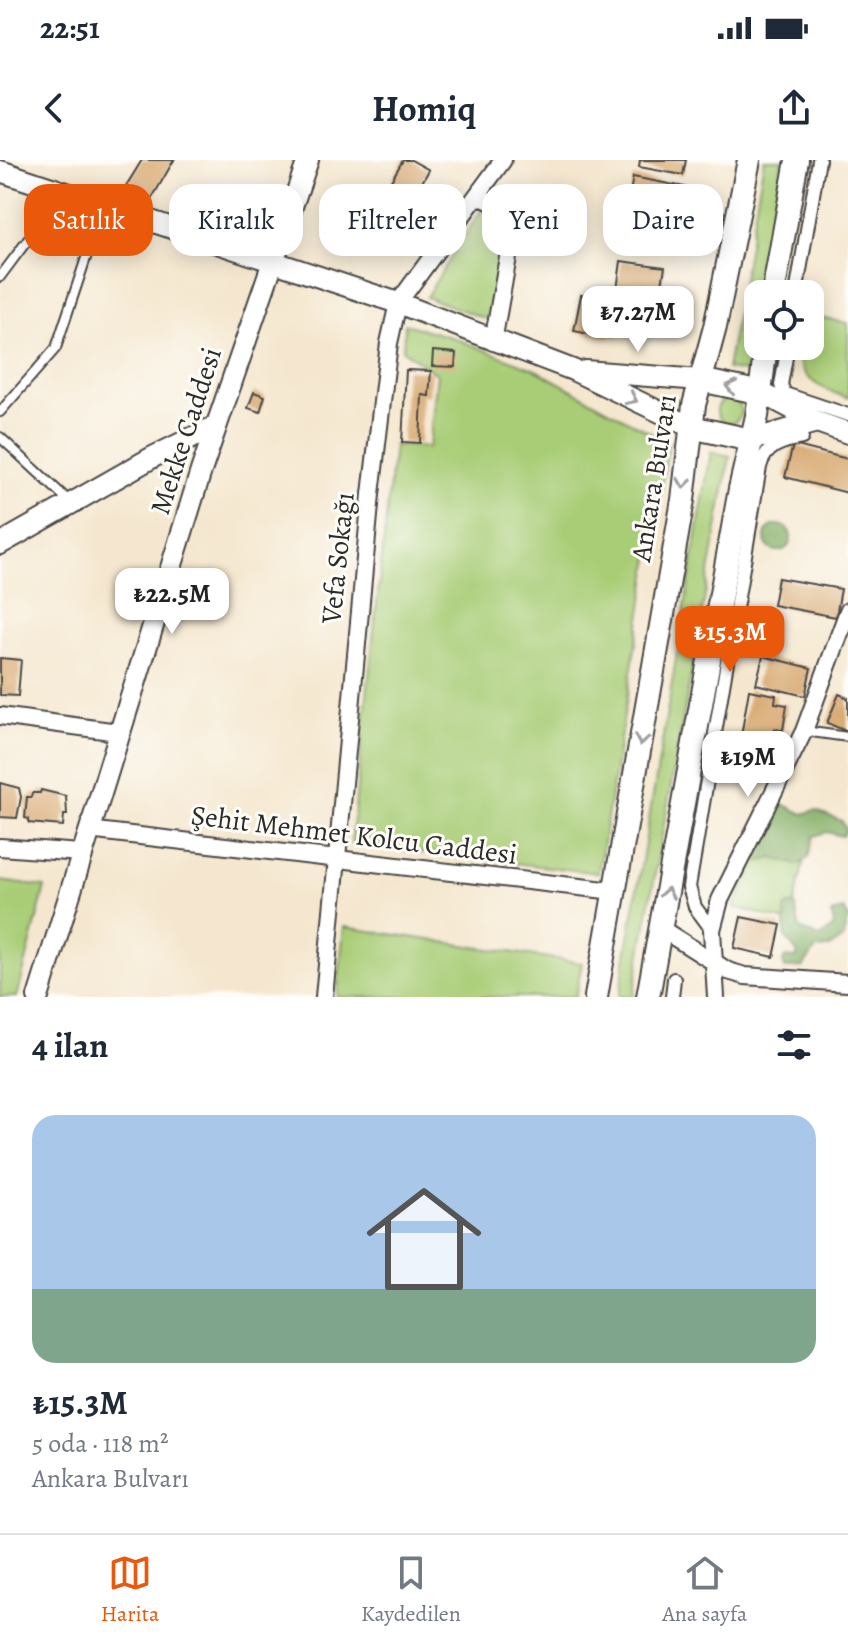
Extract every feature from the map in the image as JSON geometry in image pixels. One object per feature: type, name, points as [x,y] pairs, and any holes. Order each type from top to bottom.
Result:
[{"type":"main road","name":"Ankara Bulvarı","points":[[596,997],[683,500],[691,427],[749,160]]},
{"type":"main road","points":[[776,280],[797,160]]},
{"type":"main road","points":[[648,997],[762,393],[765,360]]},
{"type":"main road","points":[[700,380],[762,393]]},
{"type":"main road","points":[[691,427],[751,440]]},
{"type":"street","name":"Mekke Caddesi","points":[[38,997],[118,732],[216,426],[308,160]]},
{"type":"street","name":"Vefa Sokağı","points":[[324,997],[371,494],[389,343],[398,303],[503,160]]},
{"type":"street","points":[[798,280],[819,160]]},
{"type":"street","points":[[0,171],[39,184]]},
{"type":"street","points":[[478,196],[503,207],[514,223],[493,342]]},
{"type":"street","points":[[153,223],[398,303],[493,342],[573,370],[691,427]]},
{"type":"street","points":[[785,360],[781,385],[785,394],[848,415]]},
{"type":"street","points":[[573,370],[700,380]]},
{"type":"street","points":[[762,393],[817,422],[848,433]]},
{"type":"street","points":[[751,440],[817,422]]},
{"type":"street","points":[[0,544],[216,426]]},
{"type":"street","points":[[712,930],[695,907],[689,887],[760,467],[763,456],[778,444],[802,438]]},
{"type":"street","points":[[716,997],[712,930],[720,900],[804,731],[848,611]]},
{"type":"street","points":[[0,716],[118,732]]},
{"type":"street","name":"Şehit Mehmet Kolcu Caddesi","points":[[88,830],[614,891]]},
{"type":"street","points":[[0,847],[81,853]]},
{"type":"street","points":[[660,928],[714,964],[745,976],[848,983]]},
{"type":"street","points":[[672,997],[674,979]]},
{"type":"lane","points":[[0,277],[24,245]]},
{"type":"lane","points":[[0,412],[56,348],[86,256]]},
{"type":"lane","points":[[0,437],[71,504]]},
{"type":"lane","points":[[804,731],[848,737]]},
{"type":"green space","points":[[764,160],[782,160],[762,280],[744,280],[746,372],[727,369]]},
{"type":"green space","points":[[482,209],[482,256],[502,256],[489,320],[426,297],[452,256],[466,256],[466,234]]},
{"type":"green space","points":[[824,319],[848,323],[848,398],[812,381],[799,360],[824,360]]},
{"type":"green space","points":[[405,324],[451,337],[534,369],[669,443],[598,873],[351,844],[394,445],[429,447],[437,374],[403,350]]},
{"type":"green space","points":[[729,399],[740,406],[741,411],[734,422],[729,423],[718,416],[717,411],[724,400]]},
{"type":"green space","points":[[711,452],[730,456],[633,997],[619,997]]},
{"type":"green space","points":[[778,525],[787,529],[791,538],[787,547],[778,551],[769,547],[765,538],[769,529]]},
{"type":"green space","points":[[747,633],[758,640],[759,645],[752,656],[747,657],[736,650],[735,645],[742,634]]},
{"type":"green space","points":[[785,805],[803,814],[815,810],[842,821],[846,830],[842,836],[827,832],[814,836],[808,858],[798,865],[772,858],[758,862],[754,853],[773,819],[772,806]]},
{"type":"green space","points":[[763,844],[806,852],[790,922],[734,907]]},
{"type":"green space","points":[[0,881],[45,887],[17,997],[0,997]]},
{"type":"green space","points":[[795,905],[800,929],[820,937],[834,927],[832,913],[844,910],[848,917],[843,939],[828,948],[816,949],[803,967],[785,968],[785,957],[796,958],[798,954],[785,937],[785,909]]},
{"type":"green space","points":[[344,927],[582,963],[575,997],[337,997]]},
{"type":"building","points":[[142,160],[174,160],[153,197],[153,184],[127,184]]},
{"type":"building","points":[[403,160],[411,160],[429,170],[421,184],[396,184],[391,181]]},
{"type":"building","points":[[640,160],[686,160],[683,175],[639,167]]},
{"type":"building","points":[[633,177],[669,184],[632,184]]},
{"type":"building","points":[[621,261],[665,267],[660,296],[617,290]]},
{"type":"building","points":[[581,295],[616,301],[610,338],[574,331]]},
{"type":"building","points":[[433,351],[456,353],[455,367],[432,366]]},
{"type":"building","points":[[406,370],[431,371],[429,396],[422,395],[420,443],[402,442]]},
{"type":"building","points":[[254,392],[265,396],[260,412],[248,408]]},
{"type":"building","points":[[793,445],[848,459],[848,493],[785,477]]},
{"type":"building","points":[[778,578],[841,589],[836,617],[773,605]]},
{"type":"building","points":[[763,656],[811,668],[805,696],[756,684]]},
{"type":"building","points":[[0,658],[21,660],[18,696],[0,695]]},
{"type":"building","points":[[749,690],[776,695],[775,703],[787,705],[783,730],[775,729],[767,776],[735,771]]},
{"type":"building","points":[[839,694],[848,698],[848,732],[827,723]]},
{"type":"building","points":[[0,783],[19,788],[21,797],[17,818],[0,817]]},
{"type":"building","points":[[41,790],[66,796],[67,815],[64,815],[63,826],[29,823],[29,819],[25,818],[27,797]]},
{"type":"building","points":[[741,917],[781,925],[774,957],[734,948]]}]
